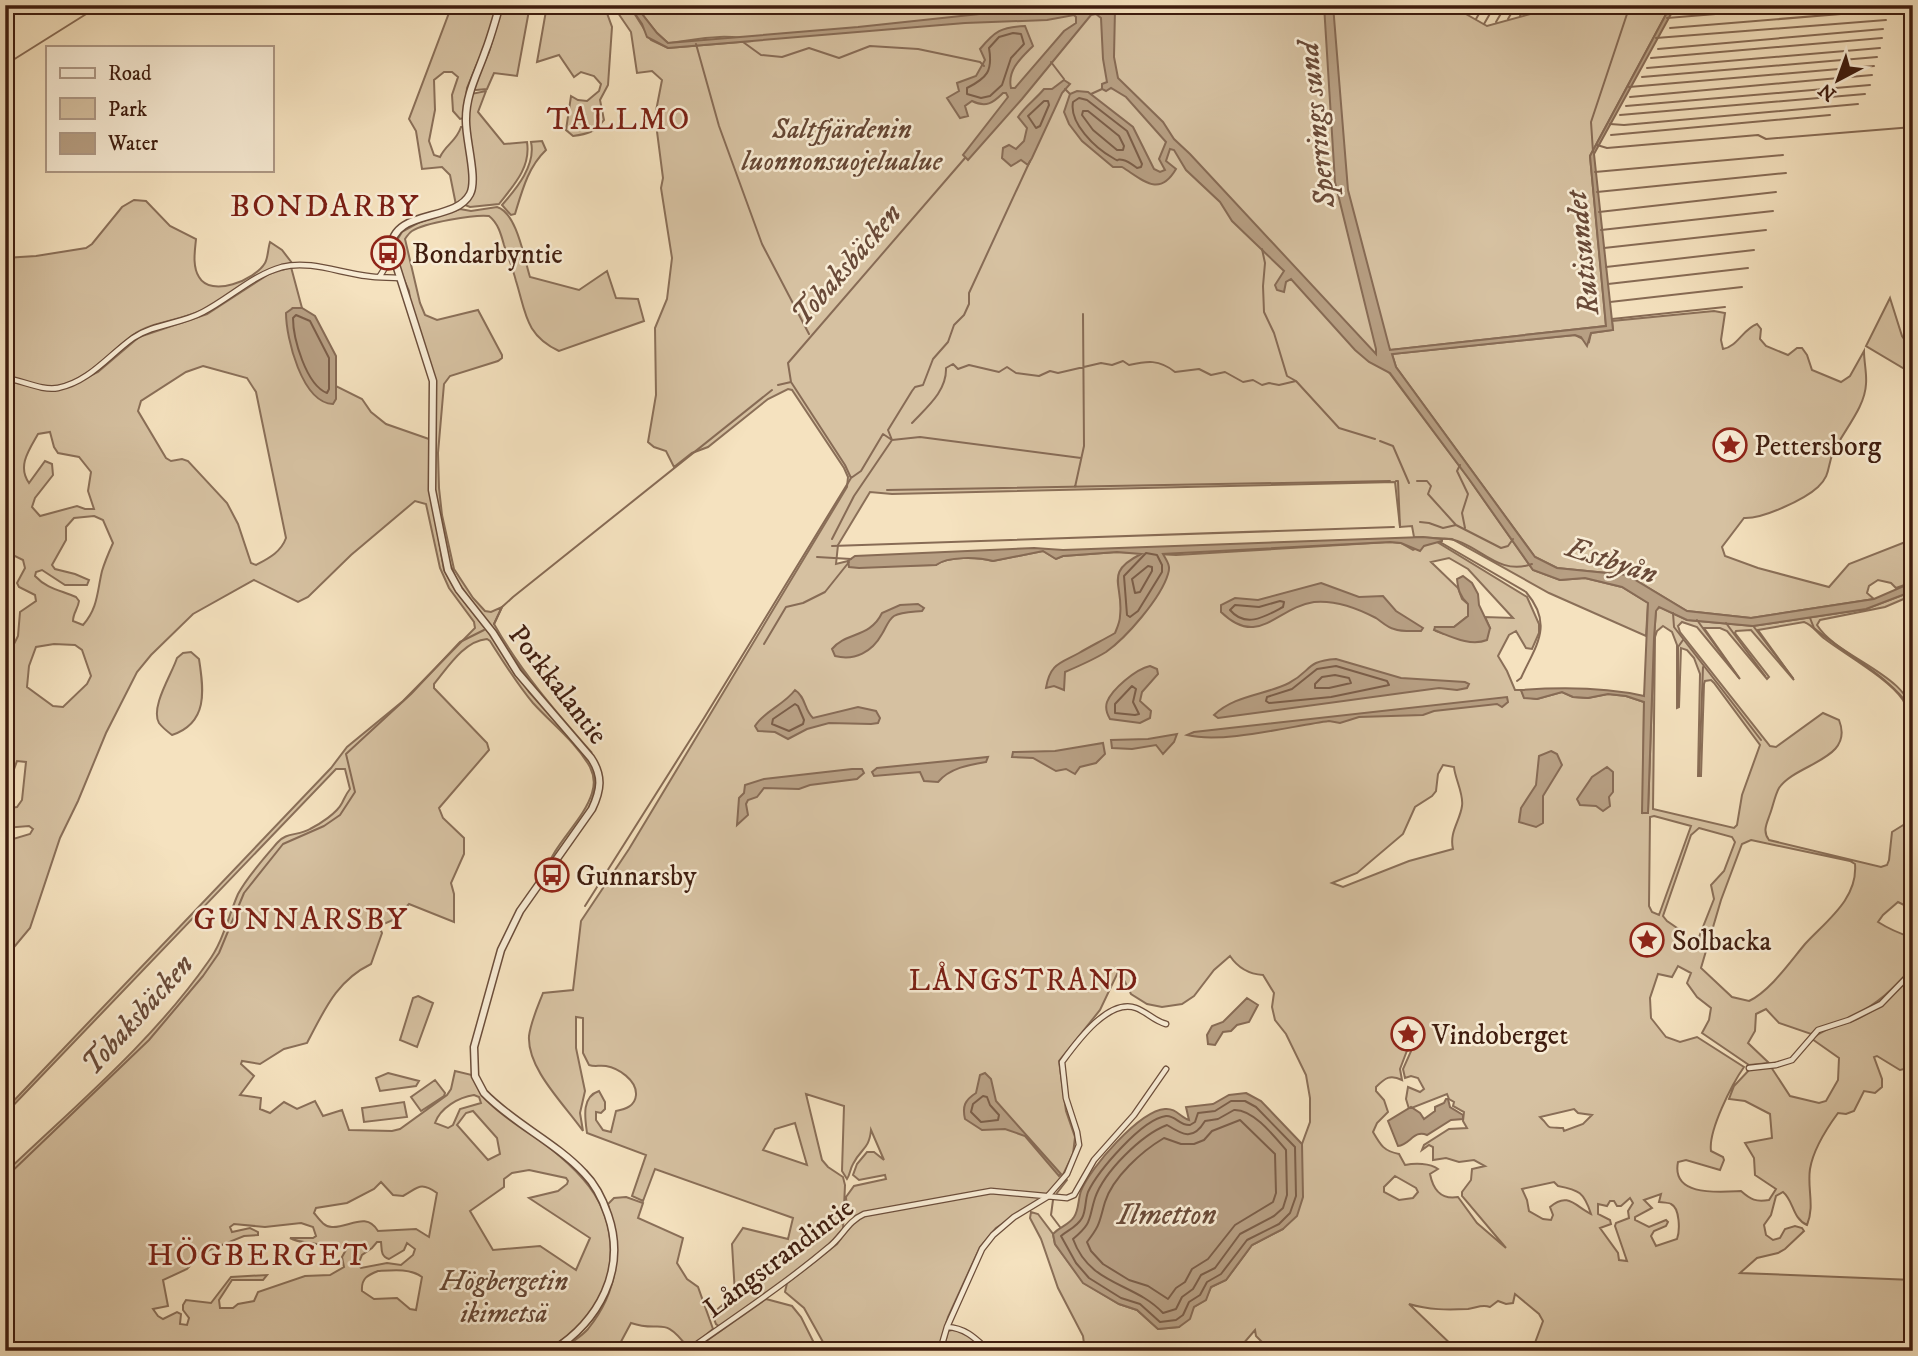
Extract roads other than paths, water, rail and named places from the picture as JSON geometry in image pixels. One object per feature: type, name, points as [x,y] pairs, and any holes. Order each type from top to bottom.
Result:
[{"type":"street","points":[[379,277],[392,256],[393,238],[402,227],[457,207],[470,195],[473,179],[466,141],[467,105],[500,5]]},
{"type":"street","name":"Porkkalantie","points":[[392,256],[433,381],[435,395],[432,490],[448,570],[459,590],[518,673],[591,758],[600,774],[600,790],[592,809],[510,929],[494,973],[473,1057],[475,1076],[484,1093],[585,1174],[603,1202],[611,1224],[614,1239],[613,1265],[604,1295],[582,1328],[553,1351]]},
{"type":"street","points":[[5,378],[57,388],[77,381],[91,374],[132,339],[147,330],[202,313],[253,280],[285,266],[306,265],[399,278]]},
{"type":"street","points":[[1749,1068],[1792,1060],[1818,1030],[1849,1020],[1881,1004],[1913,971]]},
{"type":"street","points":[[940,1351],[947,1327],[982,1249],[993,1235],[1014,1217],[1047,1197],[1067,1174],[1079,1145],[1066,1098],[1062,1062],[1098,1020],[1123,1006],[1135,1007],[1156,1022],[1166,1024]]},
{"type":"street","name":"Långstrandintie","points":[[687,1351],[773,1291],[832,1245],[856,1217],[864,1213],[991,1191],[1067,1198],[1074,1195],[1094,1160],[1134,1115],[1166,1069]]},
{"type":"street","points":[[947,1327],[957,1327],[971,1334],[989,1351]]},
{"type":"water","points":[[629,5],[635,5],[668,43],[1017,10],[1129,5],[1115,9],[1114,57],[1118,78],[1163,122],[1174,139],[1376,354],[1335,182],[1324,5],[1333,5],[1348,190],[1390,350],[1606,326],[1590,156],[1671,5],[1676,5],[1594,154],[1613,330],[1591,333],[1587,346],[1581,337],[1575,335],[1392,354],[1396,367],[1535,557],[1557,568],[1627,575],[1687,611],[1751,618],[1874,599],[1913,582],[1913,591],[1866,609],[1753,626],[1687,620],[1659,607],[1656,611],[1654,638],[1648,813],[1642,813],[1644,702],[1626,696],[1608,694],[1588,698],[1573,697],[1562,692],[1537,699],[1524,698],[1521,690],[1583,688],[1644,696],[1648,603],[1622,587],[1585,578],[1560,580],[1533,570],[1390,373],[1369,362],[1355,350],[1291,279],[1286,282],[1284,292],[1277,290],[1275,285],[1284,271],[1232,221],[1220,202],[1186,170],[1174,150],[1170,149],[1166,161],[1176,169],[1170,178],[1157,185],[1144,181],[1122,167],[1113,167],[1082,141],[1064,112],[1070,94],[1077,91],[1088,92],[1133,127],[1154,169],[1160,172],[1165,170],[1159,159],[1166,142],[1126,97],[1111,88],[1106,91],[1102,89],[1102,84],[1107,82],[1101,18],[1096,14],[1091,15],[968,160],[963,155],[1008,97],[1003,93],[985,104],[972,101],[965,106],[968,116],[960,118],[947,98],[959,91],[957,83],[976,76],[985,60],[980,49],[999,31],[1025,26],[1033,46],[1013,70],[1010,82],[1011,88],[1015,88],[1064,31],[1076,23],[1074,15],[1047,20],[965,23],[668,48],[647,37]]},
{"type":"water","points":[[1064,80],[1070,84],[1062,93],[1028,165],[1021,160],[1011,166],[1002,158],[1003,148],[1009,145],[1016,149],[1024,141],[1027,128],[1018,117],[1044,89],[1052,89]]},
{"type":"water","points":[[293,308],[302,308],[315,316],[336,356],[336,399],[333,404],[322,401],[313,393],[298,368],[289,338],[286,313]]},
{"type":"water","points":[[1423,537],[1442,541],[1424,546],[1420,551],[1401,543],[1390,542],[1163,554],[1169,571],[1151,606],[1114,646],[1065,672],[1064,690],[1054,686],[1046,688],[1050,673],[1062,662],[1115,633],[1120,618],[1119,574],[1122,567],[1141,554],[1117,552],[1063,556],[1056,559],[1043,551],[993,561],[963,558],[936,565],[859,568],[849,567],[848,561],[855,556],[1034,548],[1063,550]]},
{"type":"water","points":[[1463,576],[1472,583],[1478,594],[1479,605],[1490,628],[1487,640],[1467,641],[1434,630],[1435,627],[1454,627],[1468,616],[1468,604],[1461,596],[1457,583],[1457,579]]},
{"type":"water","points":[[1321,583],[1359,597],[1383,596],[1396,611],[1423,628],[1421,631],[1397,630],[1361,611],[1330,602],[1301,605],[1257,626],[1246,627],[1221,612],[1221,605],[1235,598],[1258,600]]},
{"type":"water","points":[[918,604],[924,608],[922,611],[894,616],[873,646],[862,654],[835,656],[832,649],[871,627],[882,613],[900,605]]},
{"type":"water","points":[[1336,659],[1401,678],[1469,684],[1467,688],[1457,690],[1439,688],[1218,718],[1214,715],[1231,703],[1289,683],[1314,664]]},
{"type":"water","points":[[1150,666],[1157,669],[1158,674],[1142,692],[1140,701],[1151,711],[1150,718],[1140,723],[1110,719],[1106,704],[1114,691],[1132,675]]},
{"type":"water","points":[[795,690],[813,718],[858,707],[876,711],[880,718],[878,723],[871,724],[829,723],[807,729],[788,739],[775,732],[758,731],[755,726],[759,721]]},
{"type":"water","points":[[1507,697],[1508,702],[1502,707],[1497,704],[1434,711],[1423,715],[1359,717],[1340,723],[1329,721],[1238,736],[1187,735],[1194,732]]},
{"type":"water","points":[[1177,734],[1174,742],[1163,754],[1156,745],[1132,749],[1112,748],[1111,740],[1148,739]]},
{"type":"water","points":[[1103,743],[1105,754],[1096,763],[1080,767],[1075,774],[1066,769],[1056,771],[1033,758],[1012,757],[1013,752],[1055,751]]},
{"type":"water","points":[[1551,751],[1557,754],[1562,765],[1543,796],[1543,823],[1536,827],[1519,822],[1521,808],[1536,785],[1539,756]]},
{"type":"water","points":[[988,757],[986,762],[954,770],[938,782],[924,781],[920,772],[874,776],[872,772],[877,768]]},
{"type":"water","points":[[1607,767],[1613,772],[1610,806],[1603,811],[1596,806],[1580,805],[1577,799],[1592,777]]},
{"type":"water","points":[[862,769],[864,773],[857,779],[799,789],[764,788],[757,797],[748,800],[748,815],[737,825],[739,798],[744,793],[745,785],[764,779]]},
{"type":"water","points":[[1247,998],[1258,1005],[1249,1022],[1223,1032],[1215,1045],[1208,1044],[1207,1035],[1212,1026],[1223,1022]]},
{"type":"water","points":[[985,1073],[991,1079],[996,1101],[1061,1174],[1059,1176],[1025,1136],[1005,1129],[982,1130],[965,1119],[965,1104],[976,1093],[980,1075]]},
{"type":"water","name":"Ilmetton","points":[[1246,1093],[1261,1101],[1302,1144],[1303,1197],[1297,1216],[1283,1229],[1252,1245],[1226,1280],[1211,1287],[1206,1300],[1194,1307],[1190,1319],[1179,1327],[1158,1329],[1137,1310],[1119,1304],[1083,1283],[1055,1244],[1053,1234],[1074,1217],[1081,1191],[1094,1169],[1117,1142],[1142,1119],[1165,1109],[1189,1120],[1186,1107],[1213,1104],[1229,1095]]},
{"type":"water","points":[[1446,1099],[1450,1107],[1463,1115],[1463,1119],[1451,1120],[1427,1135],[1419,1134],[1398,1146],[1388,1121],[1411,1107],[1424,1119]]},
{"type":"waterway","points":[[5,65],[91,11],[117,5]]},
{"type":"waterway","points":[[1468,13],[1473,5]]},
{"type":"waterway","points":[[1476,19],[1484,5]]},
{"type":"waterway","points":[[1484,24],[1495,5]]},
{"type":"waterway","points":[[1496,22],[1506,5]]},
{"type":"waterway","points":[[1508,19],[1516,5]]},
{"type":"waterway","points":[[1520,16],[1527,5]]},
{"type":"waterway","points":[[1533,13],[1537,5]]},
{"type":"waterway","points":[[1593,152],[1591,122],[1630,5]]},
{"type":"waterway","points":[[1681,8],[1720,5]]},
{"type":"waterway","points":[[1667,18],[1827,5]]},
{"type":"waterway","points":[[1895,10],[1913,9]]},
{"type":"waterway","points":[[1670,28],[1889,10]]},
{"type":"waterway","points":[[1656,38],[1886,20]]},
{"type":"waterway","points":[[1658,49],[1883,29]]},
{"type":"waterway","points":[[1651,58],[1882,38]]},
{"type":"waterway","points":[[743,42],[761,55],[782,57],[809,48],[839,58],[870,46],[918,49],[980,62],[984,66]]},
{"type":"waterway","points":[[696,44],[719,126],[762,244],[809,334]]},
{"type":"waterway","points":[[1647,68],[1880,48]]},
{"type":"waterway","points":[[1642,77],[1877,57]]},
{"type":"waterway","points":[[1051,62],[1064,79]]},
{"type":"waterway","points":[[1629,87],[1874,66]]},
{"type":"waterway","points":[[1630,97],[1872,75]]},
{"type":"waterway","points":[[1626,106],[1870,85]]},
{"type":"waterway","points":[[1065,89],[1070,94]]},
{"type":"waterway","points":[[1091,94],[1102,89]]},
{"type":"waterway","points":[[1620,115],[1865,94]]},
{"type":"waterway","points":[[1610,124],[1624,125],[1858,104]]},
{"type":"waterway","points":[[1611,135],[1830,115]]},
{"type":"waterway","points":[[1597,145],[1607,148],[1758,135],[1766,139],[1913,127]]},
{"type":"waterway","points":[[1595,172],[1783,155]]},
{"type":"waterway","name":"Tobaksbäcken","points":[[778,385],[791,382],[788,363],[965,158]]},
{"type":"waterway","points":[[832,539],[854,496],[892,440],[888,430],[915,387],[923,385],[933,359],[948,342],[954,325],[964,315],[969,304],[969,293],[1030,161]]},
{"type":"waterway","name":"Rutisundet","points":[[1597,192],[1786,173]]},
{"type":"waterway","name":"Rutisundet","points":[[1599,212],[1776,192]]},
{"type":"waterway","name":"Rutisundet","points":[[1601,230],[1773,211]]},
{"type":"waterway","name":"Rutisundet","points":[[1604,248],[1766,230]]},
{"type":"waterway","points":[[1262,249],[1265,263],[1264,312],[1274,333],[1287,376],[1296,381],[1339,428],[1375,439]]},
{"type":"waterway","name":"Rutisundet","points":[[1606,267],[1754,250]]},
{"type":"waterway","name":"Rutisundet","points":[[1608,284],[1748,268]]},
{"type":"waterway","name":"Rutisundet","points":[[1610,302],[1742,287]]},
{"type":"waterway","name":"Rutisundet","points":[[1612,319],[1725,307]]},
{"type":"waterway","points":[[1075,487],[1084,446],[1083,314]]},
{"type":"waterway","points":[[912,423],[940,391],[946,368],[953,364],[958,369],[969,365],[999,372],[1007,367],[1016,373],[1039,376],[1050,371],[1058,373],[1101,363],[1112,365],[1123,361],[1129,365],[1153,362],[1175,372],[1199,369],[1211,375],[1225,372],[1243,382],[1253,380],[1262,385],[1296,381]]},
{"type":"waterway","points":[[585,906],[851,478],[791,382]]},
{"type":"waterway","name":"Tobaksbäcken","points":[[494,624],[502,607],[513,597],[772,390]]},
{"type":"waterway","points":[[851,478],[861,471],[883,434],[892,440],[920,437],[1081,458]]},
{"type":"waterway","points":[[1380,441],[1393,446],[1409,483]]},
{"type":"waterway","points":[[1460,465],[1457,471],[1468,494],[1462,513],[1465,528]]},
{"type":"waterway","points":[[887,490],[1390,481]]},
{"type":"waterway","points":[[1396,481],[1400,527]]},
{"type":"waterway","points":[[1417,481],[1427,481],[1431,486],[1428,494],[1456,525]]},
{"type":"waterway","points":[[1420,522],[1443,528],[1456,525],[1501,548],[1508,546],[1513,539]]},
{"type":"waterway","points":[[832,546],[1394,527]]},
{"type":"waterway","points":[[1441,539],[1464,544],[1507,566],[1532,564]]},
{"type":"waterway","points":[[1440,542],[1526,592],[1534,604],[1541,625],[1540,635],[1521,678],[1517,681]]},
{"type":"waterway","points":[[817,557],[851,559]]},
{"type":"waterway","points":[[764,644],[786,607],[803,603],[825,592],[849,562]]},
{"type":"waterway","points":[[1673,613],[1674,627],[1761,740]]},
{"type":"waterway","points":[[1810,618],[1814,628],[1880,676],[1913,711]]},
{"type":"waterway","points":[[1697,620],[1739,678]]},
{"type":"waterway","points":[[1726,623],[1765,676]]},
{"type":"waterway","points":[[1754,627],[1793,678]]},
{"type":"waterway","name":"Tobaksbäcken","points":[[5,1178],[149,1040],[203,976],[219,953],[244,893],[283,844],[324,826],[340,815],[355,792],[346,754],[411,694],[460,642],[484,630]]},
{"type":"waterway","points":[[1678,706],[1678,647],[1683,640]]},
{"type":"waterway","points":[[1699,776],[1703,667]]},
{"type":"waterway","points":[[1057,1193],[1067,1180]]},
{"type":"waterway","points":[[1053,1200],[1051,1215],[1060,1227]]},
{"type":"place","name":"Bondarbyntie","points":[[388,253]]},
{"type":"place","name":"Pettersborg","points":[[1730,445]]},
{"type":"place","name":"Gunnarsby","points":[[552,875]]},
{"type":"place","name":"Solbacka","points":[[1647,940]]},
{"type":"place","name":"Vindoberget","points":[[1408,1034]]},
{"type":"district","name":"TALLMO","points":[[619,119]]},
{"type":"district","name":"BONDARBY","points":[[325,205]]},
{"type":"district","name":"GUNNARSBY","points":[[301,918]]},
{"type":"district","name":"LÅNGSTRAND","points":[[1024,980]]},
{"type":"district","name":"HÖGBERGET","points":[[258,1254]]},
{"type":"water label","name":"Sperrings sund","points":[[1316,125]]},
{"type":"water label","name":"Estbyån","points":[[1612,560]]},
{"type":"park label","name":"Saltfjärdenin luonnonsuojelualue","points":[[842,144]]},
{"type":"park label","name":"Högbergetin ikimetsä","points":[[504,1296]]}]
